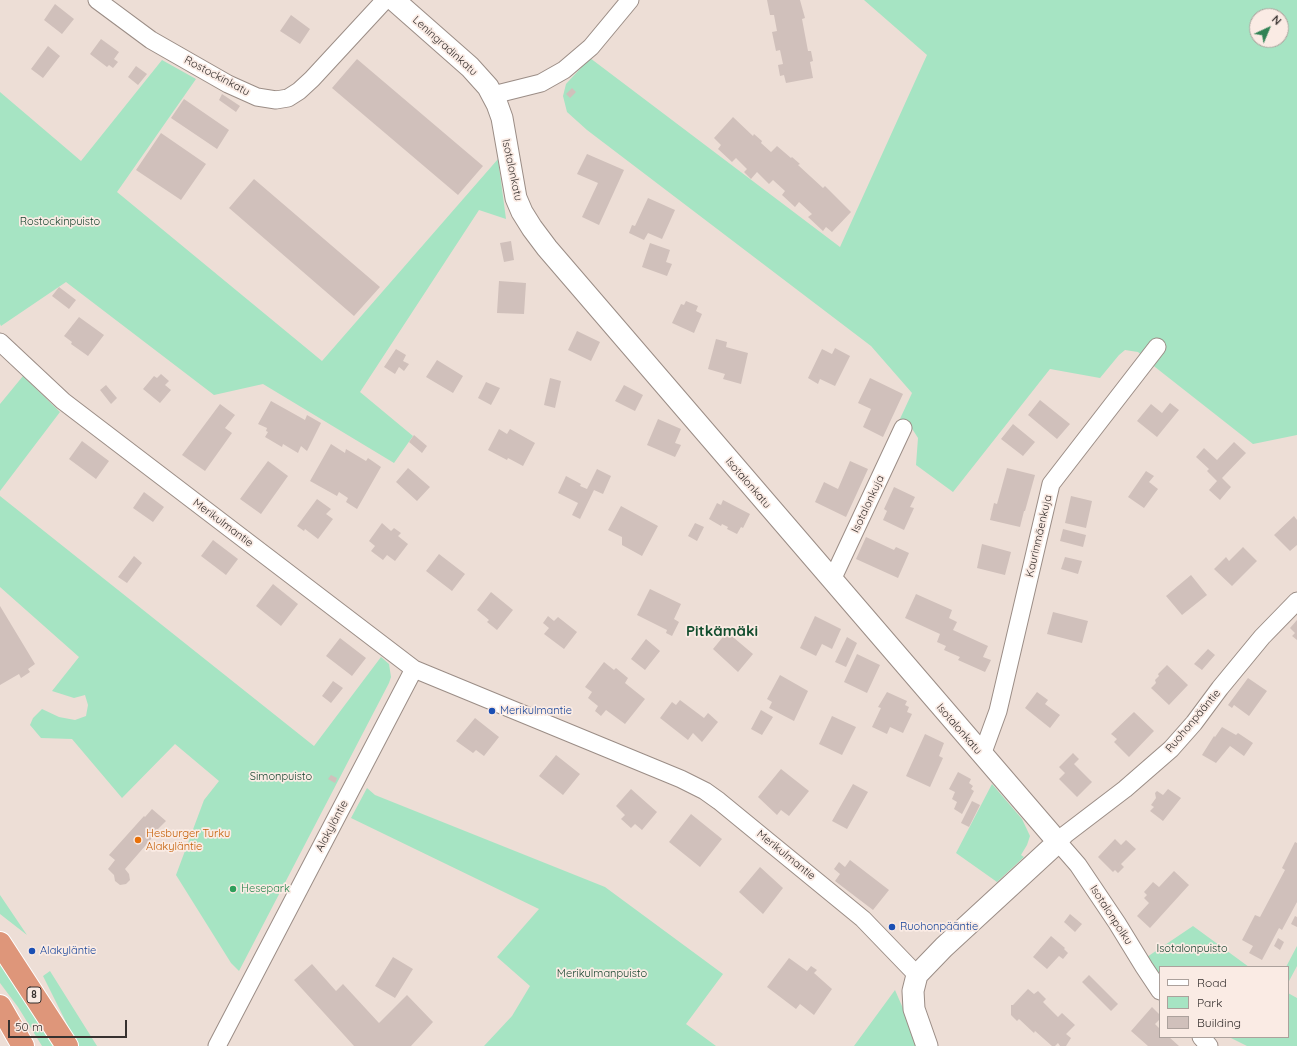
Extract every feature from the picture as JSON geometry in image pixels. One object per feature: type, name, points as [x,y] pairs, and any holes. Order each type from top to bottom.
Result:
[{"type":"highway","name":"8","points":[[0,943],[67,1046]]},
{"type":"highway","points":[[0,1006],[23,1046]]},
{"type":"street","name":"Rostockinkatu","points":[[97,0],[151,40],[228,84],[256,97],[276,100],[288,98],[300,91],[385,0]]},
{"type":"street","name":"Leningradinkatu","points":[[394,0],[470,67],[493,95]]},
{"type":"street","points":[[493,95],[541,83],[564,70],[591,47],[630,0]]},
{"type":"street","name":"Isotalonkatu","points":[[493,95],[502,118],[516,198],[522,212],[532,228],[551,253],[1058,842]]},
{"type":"street","name":"Merikulmantie","points":[[0,342],[63,401],[414,670],[681,779],[705,791],[863,919],[917,975]]},
{"type":"street","name":"Kaurinmäenkuja","points":[[982,755],[998,712],[1051,484],[1157,347]]},
{"type":"street","name":"Isotalonkuja","points":[[832,580],[903,428]]},
{"type":"street","name":"Ruohonpääntie","points":[[917,975],[944,946],[1066,834],[1125,789],[1171,749],[1194,723],[1220,688],[1262,637],[1297,601]]},
{"type":"street","name":"Alakyläntie","points":[[217,1046],[414,670]]},
{"type":"street","name":"Isotalonpolku","points":[[1058,842],[1082,872],[1117,923],[1159,990]]},
{"type":"street","points":[[917,975],[913,991],[914,1009],[927,1046]]},
{"type":"street","points":[[1202,1038],[1209,1046]]},
{"type":"green space","points":[[864,0],[1297,0],[1297,435],[1253,444],[1138,352],[1125,350],[1100,378],[1050,369],[953,492],[916,465],[918,438],[911,427],[899,421],[912,393],[871,346],[587,130],[567,112],[563,96],[566,84],[590,58],[840,247],[927,55]]},
{"type":"green space","name":"Rostockinpuisto","points":[[162,60],[196,79],[117,192],[322,361],[498,159],[506,219],[479,210],[360,392],[413,436],[394,463],[263,384],[214,395],[66,282],[1,326],[0,92],[81,161]]},
{"type":"green space","points":[[23,376],[60,412],[0,491],[0,404]]},
{"type":"green space","name":"Simonpuisto","points":[[0,496],[314,746],[381,657],[389,664],[391,677],[389,683],[239,971],[231,963],[176,875],[204,800],[219,781],[175,744],[122,798],[72,739],[41,738],[30,725],[33,718],[42,709],[59,717],[75,720],[86,716],[88,705],[85,695],[74,698],[52,691],[79,657],[0,587]]},
{"type":"green space","points":[[992,784],[1022,819],[1030,836],[1021,855],[1024,857],[997,882],[956,853]]},
{"type":"green space","name":"Merikulmanpuisto","points":[[367,788],[375,795],[605,887],[723,974],[686,1024],[716,1046],[484,1046],[512,1016],[530,986],[497,957],[539,909],[351,818]]},
{"type":"green space","points":[[0,895],[27,935],[0,914]]},
{"type":"green space","name":"Isotalonpuisto","points":[[1193,926],[1248,966],[1159,966],[1159,975],[1147,957]]},
{"type":"green space","points":[[1297,946],[1297,966],[1289,981],[1289,966],[1287,966]]},
{"type":"green space","points":[[0,960],[57,1046],[42,1046],[18,1007],[0,983]]},
{"type":"green space","points":[[50,971],[97,1046],[78,1046],[43,976]]},
{"type":"green space","points":[[895,990],[918,1046],[854,1046]]},
{"type":"green space","points":[[1289,994],[1297,998],[1297,1046],[1247,1046],[1231,1038],[1289,1038]]},
{"type":"building","points":[[767,0],[800,0],[805,18],[802,19],[808,51],[811,51],[813,61],[810,62],[813,78],[786,83],[784,75],[780,76],[778,65],[783,64],[780,50],[776,51],[772,32],[777,31],[774,15],[770,15]]},
{"type":"building","points":[[55,4],[74,19],[62,34],[44,20]]},
{"type":"building","points":[[291,15],[310,29],[300,44],[280,31]]},
{"type":"building","points":[[101,39],[119,52],[114,59],[118,62],[113,68],[109,65],[107,67],[90,54]]},
{"type":"building","points":[[48,46],[60,56],[43,78],[31,69]]},
{"type":"building","points":[[357,59],[483,166],[458,195],[332,88]]},
{"type":"building","points":[[136,66],[147,74],[138,85],[128,77]]},
{"type":"building","points":[[572,88],[576,92],[570,98],[566,94]]},
{"type":"building","points":[[222,94],[240,106],[236,112],[219,100]]},
{"type":"building","points":[[184,99],[229,130],[217,149],[171,118]]},
{"type":"building","points":[[733,117],[753,136],[754,134],[762,141],[761,143],[771,152],[777,146],[791,158],[792,157],[800,164],[798,165],[823,188],[825,186],[851,212],[832,232],[826,227],[823,231],[808,217],[812,214],[799,202],[795,207],[782,195],[785,191],[773,180],[769,184],[757,172],[751,179],[744,172],[747,169],[736,158],[732,162],[718,149],[721,145],[714,138]]},
{"type":"building","points":[[161,133],[206,164],[181,200],[136,170]]},
{"type":"building","points":[[587,154],[624,170],[599,225],[582,217],[598,183],[577,174]]},
{"type":"building","points":[[254,179],[380,287],[354,316],[229,208]]},
{"type":"building","points":[[648,198],[675,210],[662,239],[648,233],[644,240],[629,233],[632,225],[635,226]]},
{"type":"building","points":[[511,241],[514,260],[504,262],[500,243]]},
{"type":"building","points":[[650,243],[670,250],[666,262],[672,264],[667,276],[642,267]]},
{"type":"building","points":[[499,281],[526,283],[524,314],[497,313]]},
{"type":"building","points":[[59,287],[76,300],[69,309],[52,296]]},
{"type":"building","points":[[686,301],[698,306],[696,311],[702,314],[694,333],[672,323],[681,304],[684,305]]},
{"type":"building","points":[[79,317],[104,335],[88,356],[71,344],[72,342],[64,336]]},
{"type":"building","points":[[577,331],[600,342],[591,361],[568,350]]},
{"type":"building","points":[[716,339],[727,342],[726,347],[748,353],[741,384],[723,379],[725,374],[708,369]]},
{"type":"building","points":[[835,348],[850,356],[835,386],[820,379],[818,384],[808,378],[822,349],[832,354]]},
{"type":"building","points":[[396,349],[406,355],[403,361],[409,364],[404,371],[399,367],[395,374],[384,367]]},
{"type":"building","points":[[437,360],[463,376],[453,393],[426,377]]},
{"type":"building","points":[[161,374],[169,381],[165,385],[171,390],[160,403],[143,389],[154,376],[157,378]]},
{"type":"building","points":[[550,378],[561,381],[555,408],[544,405]]},
{"type":"building","points":[[870,378],[903,394],[883,437],[863,427],[871,409],[858,403]]},
{"type":"building","points":[[486,382],[500,388],[491,405],[478,398]]},
{"type":"building","points":[[106,385],[117,398],[111,404],[100,390]]},
{"type":"building","points":[[624,385],[643,395],[635,411],[615,401]]},
{"type":"building","points":[[1040,400],[1070,424],[1057,439],[1028,415]]},
{"type":"building","points":[[271,401],[305,420],[307,415],[321,423],[307,451],[301,446],[298,453],[283,444],[282,447],[265,437],[268,432],[266,431],[267,428],[258,424]]},
{"type":"building","points":[[1170,403],[1179,410],[1157,437],[1137,421],[1151,404],[1162,413]]},
{"type":"building","points":[[220,404],[235,415],[225,428],[232,433],[205,471],[182,455]]},
{"type":"building","points":[[658,419],[681,429],[675,443],[681,445],[675,457],[647,445]]},
{"type":"building","points":[[1013,424],[1035,442],[1023,456],[1001,439]]},
{"type":"building","points":[[499,429],[507,434],[510,429],[535,443],[523,466],[488,450]]},
{"type":"building","points":[[414,435],[427,446],[422,453],[409,442]]},
{"type":"building","points":[[82,441],[109,461],[96,479],[69,459]]},
{"type":"building","points":[[1234,442],[1246,453],[1222,478],[1231,487],[1220,500],[1209,490],[1217,481],[1207,471],[1209,469],[1196,457],[1204,448],[1217,460]]},
{"type":"building","points":[[331,444],[345,453],[346,449],[366,461],[368,458],[381,467],[357,509],[346,502],[348,498],[339,492],[337,496],[310,481]]},
{"type":"building","points":[[268,461],[288,476],[261,514],[240,499]]},
{"type":"building","points":[[850,461],[868,469],[846,517],[815,502],[824,482],[838,489]]},
{"type":"building","points":[[408,468],[430,487],[417,501],[396,482]]},
{"type":"building","points":[[1007,468],[1035,475],[1020,527],[990,520],[994,503],[997,504]]},
{"type":"building","points":[[597,469],[611,476],[603,494],[594,490],[580,519],[572,515],[578,503],[558,493],[566,476],[587,489]]},
{"type":"building","points":[[1146,471],[1154,476],[1149,482],[1158,489],[1144,508],[1128,497]]},
{"type":"building","points":[[894,487],[915,497],[910,507],[914,508],[904,530],[883,520],[887,511],[884,509]]},
{"type":"building","points":[[144,492],[164,507],[153,522],[133,508]]},
{"type":"building","points":[[1071,496],[1092,501],[1086,528],[1065,523]]},
{"type":"building","points":[[317,499],[331,509],[326,514],[333,519],[318,539],[305,529],[304,531],[297,526]]},
{"type":"building","points":[[723,500],[750,514],[743,528],[741,527],[737,534],[727,529],[728,527],[722,524],[721,526],[709,519],[717,503],[721,505]]},
{"type":"building","points":[[621,506],[658,526],[642,556],[622,545],[622,537],[608,530]]},
{"type":"building","points":[[1294,516],[1297,520],[1297,545],[1290,551],[1274,535]]},
{"type":"building","points":[[382,523],[391,531],[394,528],[401,533],[398,536],[408,544],[395,561],[387,555],[383,560],[371,551],[375,546],[369,541]]},
{"type":"building","points":[[695,523],[704,527],[697,541],[688,536]]},
{"type":"building","points":[[1063,529],[1086,535],[1083,547],[1060,541]]},
{"type":"building","points":[[866,537],[894,550],[896,547],[909,553],[898,578],[856,559]]},
{"type":"building","points":[[213,540],[238,559],[226,575],[201,556]]},
{"type":"building","points":[[982,544],[1011,552],[1005,575],[977,568]]},
{"type":"building","points":[[1243,547],[1257,561],[1232,586],[1214,569],[1226,557],[1229,561]]},
{"type":"building","points":[[439,554],[465,574],[452,591],[426,571]]},
{"type":"building","points":[[134,556],[142,563],[127,583],[118,577]]},
{"type":"building","points":[[1065,557],[1082,561],[1078,574],[1061,569]]},
{"type":"building","points":[[1191,575],[1207,595],[1182,615],[1166,596]]},
{"type":"building","points":[[273,584],[298,604],[281,626],[256,606]]},
{"type":"building","points":[[650,589],[681,604],[674,619],[679,622],[672,636],[666,633],[667,630],[637,615]]},
{"type":"building","points":[[491,592],[513,610],[497,630],[487,622],[489,620],[477,610]]},
{"type":"building","points":[[916,594],[952,610],[949,618],[957,622],[953,630],[988,646],[983,657],[991,660],[985,672],[958,660],[960,657],[944,650],[946,646],[937,642],[940,634],[905,618]]},
{"type":"building","points":[[0,606],[35,664],[28,669],[30,672],[21,678],[19,674],[0,685]]},
{"type":"building","points":[[1053,612],[1088,621],[1082,643],[1047,634]]},
{"type":"building","points":[[548,616],[554,621],[558,617],[577,632],[564,649],[544,634],[549,628],[543,623]]},
{"type":"building","points":[[815,616],[841,629],[832,649],[822,644],[816,656],[800,648]]},
{"type":"building","points":[[1297,620],[1297,640],[1292,636],[1295,633],[1290,628]]},
{"type":"building","points":[[727,632],[753,654],[738,672],[713,649]]},
{"type":"building","points":[[847,637],[857,643],[846,667],[835,662]]},
{"type":"building","points":[[340,638],[366,658],[352,676],[326,656]]},
{"type":"building","points":[[646,639],[660,651],[645,670],[631,659]]},
{"type":"building","points":[[1208,649],[1215,655],[1202,670],[1194,664]]},
{"type":"building","points":[[857,654],[880,665],[867,693],[844,682]]},
{"type":"building","points":[[604,662],[614,670],[616,668],[628,678],[625,683],[645,699],[625,724],[606,710],[601,716],[595,711],[598,706],[588,698],[592,692],[585,687]]},
{"type":"building","points":[[1167,665],[1188,685],[1169,705],[1151,688],[1156,683],[1155,680],[1159,676],[1158,674]]},
{"type":"building","points":[[780,675],[808,691],[794,721],[769,708],[772,702],[767,699]]},
{"type":"building","points":[[1248,678],[1267,691],[1249,716],[1234,705],[1232,708],[1228,705]]},
{"type":"building","points":[[333,681],[343,688],[331,703],[322,696]]},
{"type":"building","points":[[887,692],[907,701],[905,705],[909,707],[907,712],[912,714],[903,733],[890,727],[887,734],[872,727],[881,708],[878,707]]},
{"type":"building","points":[[1037,692],[1048,700],[1045,704],[1060,715],[1050,728],[1025,708]]},
{"type":"building","points":[[680,700],[704,718],[708,713],[718,722],[702,742],[693,733],[688,740],[660,718],[672,702],[676,705]]},
{"type":"building","points":[[761,710],[773,717],[762,735],[751,729]]},
{"type":"building","points":[[1134,712],[1154,731],[1129,757],[1114,742],[1117,739],[1111,734]]},
{"type":"building","points":[[832,716],[856,727],[842,755],[819,744]]},
{"type":"building","points":[[475,718],[499,737],[484,756],[476,750],[473,753],[456,741]]},
{"type":"building","points":[[1222,727],[1236,735],[1238,733],[1253,743],[1244,756],[1230,746],[1216,763],[1202,755],[1214,736],[1215,737]]},
{"type":"building","points":[[925,734],[944,743],[939,756],[943,758],[930,787],[906,776]]},
{"type":"building","points":[[1073,753],[1079,759],[1074,764],[1092,782],[1077,797],[1059,779],[1065,773],[1059,767]]},
{"type":"building","points":[[556,755],[580,774],[563,795],[539,776]]},
{"type":"building","points":[[781,769],[809,791],[789,816],[781,810],[777,815],[758,797]]},
{"type":"building","points":[[958,772],[971,779],[969,783],[973,786],[971,789],[974,791],[962,814],[954,809],[957,802],[952,799],[955,792],[949,789]]},
{"type":"building","points":[[331,775],[337,778],[335,783],[328,779]]},
{"type":"building","points":[[853,784],[868,792],[847,829],[832,821]]},
{"type":"building","points":[[631,789],[657,812],[642,830],[635,824],[631,828],[621,819],[625,815],[616,806]]},
{"type":"building","points":[[1168,789],[1181,798],[1163,821],[1150,811],[1154,807],[1151,805],[1156,798],[1155,793],[1157,791],[1163,795]]},
{"type":"building","points":[[972,801],[980,805],[969,827],[961,823]]},
{"type":"building","points":[[152,809],[166,821],[125,869],[129,874],[130,880],[126,884],[120,885],[115,881],[114,875],[108,869],[115,860],[109,855]]},
{"type":"building","points":[[691,814],[722,839],[700,867],[669,842]]},
{"type":"building","points":[[1115,839],[1121,845],[1126,840],[1136,849],[1121,864],[1124,867],[1118,873],[1115,870],[1113,872],[1098,857]]},
{"type":"building","points":[[1295,842],[1297,843],[1297,902],[1282,930],[1279,928],[1262,960],[1249,953],[1253,946],[1242,940],[1255,915],[1260,917],[1285,870],[1282,868]]},
{"type":"building","points":[[850,860],[889,890],[873,910],[835,881],[840,874],[834,869],[839,862],[845,867]]},
{"type":"building","points":[[760,867],[783,888],[763,914],[739,892]]},
{"type":"building","points":[[1174,871],[1189,885],[1150,928],[1137,916],[1149,903],[1144,898],[1147,895],[1144,892],[1153,882],[1159,887]]},
{"type":"building","points":[[1070,914],[1082,924],[1075,932],[1064,922]]},
{"type":"building","points":[[1295,916],[1297,917],[1297,927],[1291,924]]},
{"type":"building","points":[[1051,936],[1065,948],[1064,949],[1068,953],[1063,959],[1059,956],[1047,969],[1033,957]]},
{"type":"building","points":[[1278,938],[1284,942],[1280,950],[1274,946]]},
{"type":"building","points":[[393,957],[413,969],[395,998],[375,986]]},
{"type":"building","points":[[789,958],[807,971],[811,966],[817,970],[814,973],[832,989],[814,1015],[800,1004],[796,1009],[767,987]]},
{"type":"building","points":[[312,964],[336,991],[343,984],[379,1023],[407,995],[433,1022],[411,1046],[354,1046],[294,980]]},
{"type":"building","points":[[1089,975],[1118,1004],[1111,1011],[1082,982]]},
{"type":"building","points":[[1028,989],[1034,994],[1038,991],[1046,999],[1043,1002],[1058,1017],[1062,1013],[1075,1025],[1066,1034],[1071,1038],[1066,1046],[1060,1046],[1058,1043],[1055,1046],[1052,1046],[1035,1031],[1034,1033],[1019,1019],[1017,1021],[1011,1015],[1011,1005],[1013,1005]]},
{"type":"building","points":[[1152,1007],[1159,1014],[1159,1020],[1155,1024],[1159,1028],[1159,1038],[1170,1038],[1179,1046],[1148,1046],[1131,1031]]},
{"type":"place","name":"Merikulmantie","points":[[492,711]]},
{"type":"place","name":"Hesburger Turku Alakyläntie","points":[[138,840]]},
{"type":"place","name":"Hesepark","points":[[233,889]]},
{"type":"place","name":"Ruohonpääntie","points":[[892,927]]},
{"type":"place","name":"Alakyläntie","points":[[32,951]]},
{"type":"district","name":"Pitkämäki","points":[[722,631]]}]
